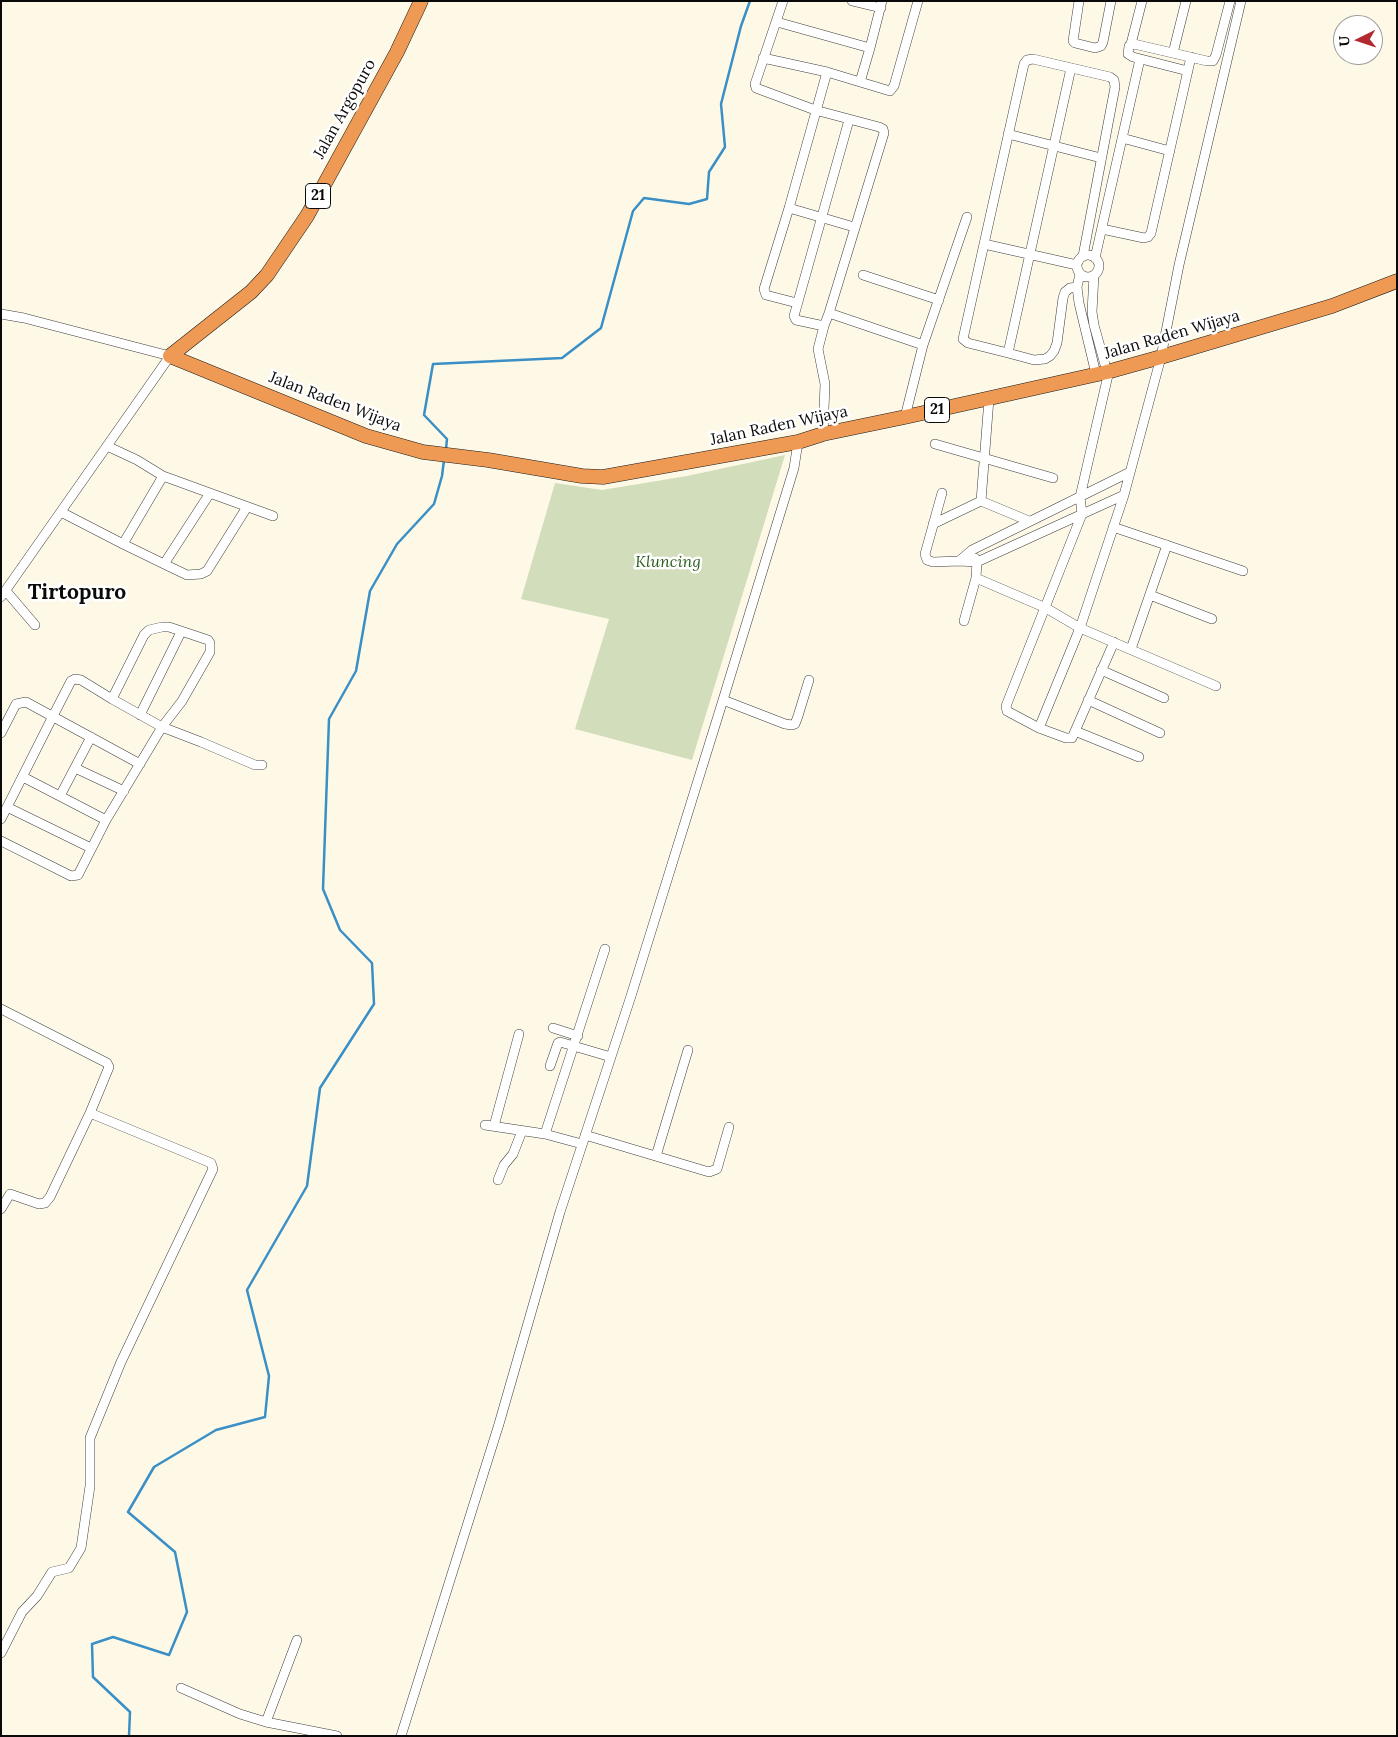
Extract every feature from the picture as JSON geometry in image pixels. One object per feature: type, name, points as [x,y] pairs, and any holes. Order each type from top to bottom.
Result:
[{"type":"highway","name":"Jalan Argopuro","points":[[170,356],[251,292],[267,275],[307,216],[396,52],[421,1]]},
{"type":"highway","name":"Jalan Raden Wijaya","points":[[170,356],[366,436],[423,452],[467,457],[582,476],[603,477],[798,442],[823,434],[1104,372],[1332,306],[1397,282]]},
{"type":"street","points":[[784,1],[763,58],[755,84],[756,88],[816,110],[879,127],[883,129],[884,133],[818,349],[825,384],[823,434]]},
{"type":"street","points":[[852,1],[882,5],[860,82]]},
{"type":"street","points":[[763,58],[827,72],[888,91],[892,90],[918,1]]},
{"type":"street","points":[[1079,1],[1073,41],[1095,48],[1101,46],[1103,42],[1112,1]]},
{"type":"street","points":[[1142,1],[1128,54],[1140,59],[1188,71]]},
{"type":"street","points":[[1173,53],[1186,1]]},
{"type":"street","points":[[1131,44],[1213,61],[1230,1]]},
{"type":"street","points":[[1039,728],[1080,628],[1124,495],[1161,357],[1179,265],[1241,1]]},
{"type":"street","points":[[776,22],[870,48]]},
{"type":"street","points":[[1102,229],[1144,238],[1148,237],[1151,233],[1191,57]]},
{"type":"street","points":[[1077,287],[1070,288],[1063,298],[1057,343],[1050,356],[1044,359],[1034,360],[968,343],[963,339],[1024,64],[1027,60],[1033,59],[1110,77],[1114,80],[1115,87],[1083,256],[1079,259],[1078,269],[1077,287],[1079,303],[1089,326],[1104,372],[1080,497],[1082,514],[1006,708],[1008,713],[1039,728],[1070,739],[1114,642]]},
{"type":"street","points":[[1095,258],[1140,59]]},
{"type":"street","points":[[1008,353],[1071,68]]},
{"type":"street","points":[[797,303],[766,295],[764,289],[827,72]]},
{"type":"street","points":[[824,326],[796,320],[794,316],[849,120]]},
{"type":"street","points":[[1008,134],[1101,158]]},
{"type":"street","points":[[1122,138],[1170,151]]},
{"type":"street","points":[[789,208],[854,227]]},
{"type":"street","points":[[905,417],[923,345],[967,217]]},
{"type":"street","points":[[984,244],[1030,254],[1078,269],[1087,277],[1094,275]]},
{"type":"street","points":[[1083,256],[1090,255],[1095,258],[1099,266],[1094,275],[1092,312],[1089,326]]},
{"type":"street","points":[[863,275],[939,300]]},
{"type":"street","points":[[829,313],[923,345]]},
{"type":"street","points":[[1,314],[24,318],[170,356],[3,594],[35,625]]},
{"type":"street","points":[[981,501],[989,398]]},
{"type":"street","points":[[401,1736],[496,1434],[560,1212],[611,1057],[723,700],[794,468],[798,442]]},
{"type":"street","points":[[934,444],[1053,478]]},
{"type":"street","points":[[108,446],[137,460],[163,476],[273,516]]},
{"type":"street","points":[[960,560],[972,550],[1130,472]]},
{"type":"street","points":[[123,544],[163,476]]},
{"type":"street","points":[[164,564],[210,493]]},
{"type":"street","points":[[942,493],[926,554],[927,560],[933,562],[960,560],[977,562],[1124,495]]},
{"type":"street","points":[[933,524],[981,501],[1029,521]]},
{"type":"street","points":[[61,512],[187,575],[201,574],[207,571],[247,507]]},
{"type":"street","points":[[1113,527],[1243,571]]},
{"type":"street","points":[[1131,649],[1167,545]]},
{"type":"street","points":[[964,621],[976,578],[977,562],[972,550]]},
{"type":"street","points":[[976,578],[1046,608],[1080,628],[1216,686]]},
{"type":"street","points":[[1150,595],[1212,619]]},
{"type":"street","points":[[1,841],[71,876],[78,875],[106,820],[162,728],[182,701],[211,650],[208,640],[169,627],[149,630],[144,635],[112,699]]},
{"type":"street","points":[[140,715],[181,632]]},
{"type":"street","points":[[1101,670],[1164,698]]},
{"type":"street","points":[[1,819],[71,681],[74,679],[81,680],[162,728],[262,766]]},
{"type":"street","points":[[723,700],[792,726],[795,724],[798,716],[809,680]]},
{"type":"street","points":[[1088,700],[1160,733]]},
{"type":"street","points":[[1,734],[16,704],[26,702],[140,764]]},
{"type":"street","points":[[1075,731],[1139,757]]},
{"type":"street","points":[[60,796],[91,737]]},
{"type":"street","points":[[75,768],[124,790]]},
{"type":"street","points":[[23,777],[106,820]]},
{"type":"street","points":[[7,807],[91,848]]},
{"type":"street","points":[[545,1134],[605,949]]},
{"type":"street","points":[[1,1009],[107,1063],[109,1067],[90,1113],[50,1197],[45,1203],[39,1204],[10,1194],[1,1209]]},
{"type":"street","points":[[553,1028],[578,1036]]},
{"type":"street","points":[[519,1034],[489,1125],[584,1140],[656,1156],[706,1171],[714,1171],[716,1169],[729,1127]]},
{"type":"street","points":[[550,1066],[559,1043],[611,1057]]},
{"type":"street","points":[[656,1156],[688,1050]]},
{"type":"street","points":[[1,1653],[22,1612],[37,1596],[52,1572],[69,1568],[81,1548],[90,1486],[90,1438],[121,1362],[213,1169],[211,1163],[90,1113]]},
{"type":"street","points":[[498,1180],[504,1165],[513,1154],[522,1130]]},
{"type":"street","points":[[266,1722],[297,1640]]},
{"type":"street","points":[[181,1688],[240,1714],[266,1722],[337,1736]]},
{"type":"green space","name":"Kluncing","points":[[785,455],[692,760],[575,729],[609,619],[521,599],[555,483],[602,490],[687,476]]},
{"type":"waterway","points":[[446,449],[447,439],[424,415],[433,364],[562,358],[601,328],[633,211],[644,198],[689,204],[707,199],[709,172],[725,147],[721,104],[741,26],[750,1]]},
{"type":"waterway","points":[[129,1736],[130,1712],[93,1677],[92,1644],[113,1637],[169,1655],[187,1612],[175,1552],[128,1512],[154,1467],[216,1430],[265,1417],[269,1376],[247,1290],[307,1186],[320,1088],[374,1004],[372,963],[340,930],[323,889],[329,719],[356,671],[370,591],[397,544],[434,504],[442,476],[444,460]]},
{"type":"district","name":"Tirtopuro","points":[[77,593]]}]
